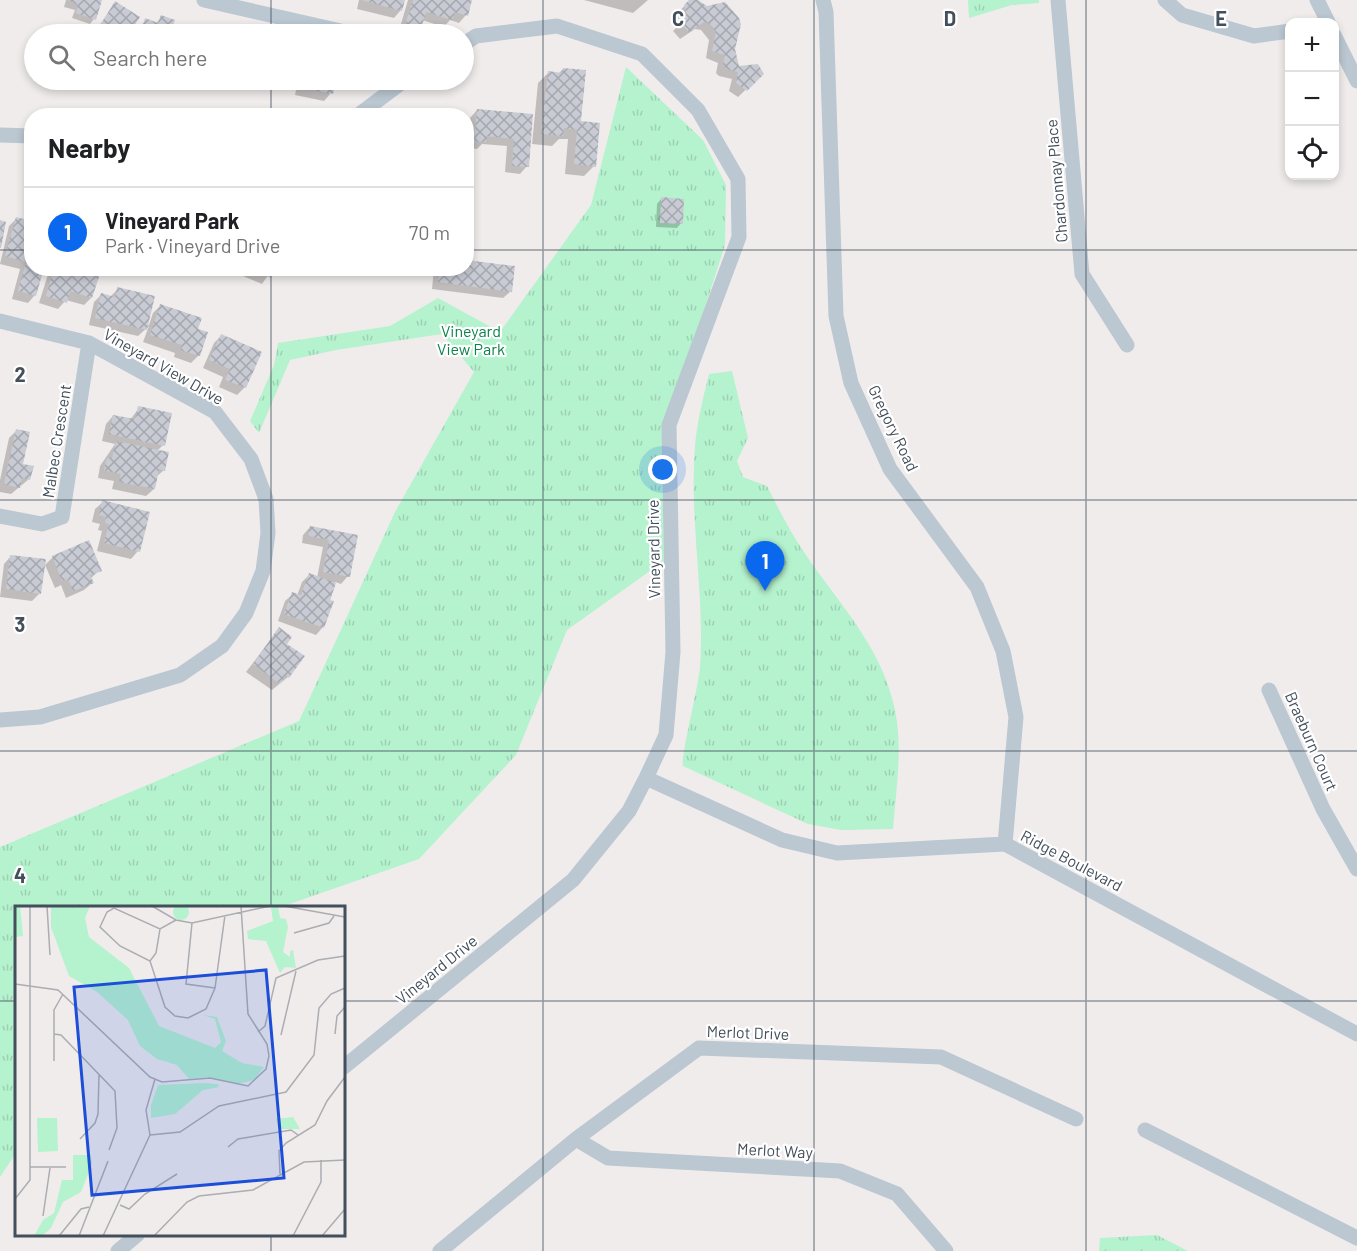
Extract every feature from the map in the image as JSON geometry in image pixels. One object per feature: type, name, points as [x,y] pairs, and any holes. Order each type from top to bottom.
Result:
[{"type":"street","points":[[204,0],[310,24]]},
{"type":"street","name":"Gregory Road","points":[[823,0],[826,12],[836,316],[851,383],[890,469],[977,587],[1003,651],[1016,717],[1005,844]]},
{"type":"street","name":"Chardonnay Place","points":[[1058,0],[1082,274],[1126,345]]},
{"type":"street","points":[[1165,0],[1182,15],[1254,36],[1285,32]]},
{"type":"street","points":[[1317,0],[1326,18]]},
{"type":"street","name":"Vineyard Drive","points":[[345,1066],[573,880],[628,811],[646,778],[666,735],[673,652],[669,425],[739,237],[738,179],[698,110],[642,54],[557,26],[474,37]]},
{"type":"street","points":[[1339,43],[1357,81]]},
{"type":"street","points":[[366,108],[387,90]]},
{"type":"street","points":[[0,135],[24,136]]},
{"type":"street","name":"Vineyard View Drive","points":[[0,321],[89,343],[215,412],[251,459],[266,499],[268,533],[263,571],[246,613],[222,646],[180,675],[40,717],[0,720]]},
{"type":"street","name":"Malbec Crescent","points":[[0,516],[42,524],[62,518],[89,343]]},
{"type":"street","name":"Braeburn Court","points":[[1269,690],[1323,809],[1357,869]]},
{"type":"street","name":"Ridge Boulevard","points":[[646,778],[783,840],[837,853],[1005,844],[1357,1034]]},
{"type":"street","name":"Merlot Drive","points":[[440,1251],[576,1139],[699,1048],[941,1057],[1076,1119]]},
{"type":"street","points":[[1145,1130],[1357,1238]]},
{"type":"street","name":"Merlot Way","points":[[576,1139],[608,1158],[840,1171],[897,1194],[946,1251]]},
{"type":"street","points":[[118,1251],[136,1236]]},
{"type":"green space","points":[[968,0],[1039,0],[1039,3],[1012,5],[969,18]]},
{"type":"green space","name":"Vineyard View Park","points":[[626,67],[703,140],[726,185],[725,245],[662,441],[664,561],[567,630],[516,755],[419,859],[284,906],[15,906],[15,1154],[0,1177],[0,847],[299,721],[395,512],[474,372],[442,334],[336,350],[290,360],[259,433],[250,421],[274,365],[278,343],[390,326],[438,298],[500,332],[591,205]]},
{"type":"green space","points":[[732,371],[748,438],[737,461],[743,477],[767,486],[798,543],[861,631],[889,689],[895,710],[898,739],[893,829],[841,830],[808,824],[683,766],[700,667],[700,612],[694,501],[696,437],[709,374]]},
{"type":"green space","points":[[1157,1235],[1188,1251],[1099,1251],[1100,1238]]},
{"type":"building","points":[[68,0],[102,0],[96,20],[76,13],[78,5]]},
{"type":"building","points":[[361,0],[405,0],[402,11]]},
{"type":"building","points":[[413,0],[472,0],[468,16],[455,12],[452,20],[426,12],[423,24],[405,24]]},
{"type":"building","points":[[689,0],[698,0],[707,6],[725,2],[739,18],[741,24],[735,49],[739,66],[758,64],[764,74],[747,91],[736,83],[738,72],[727,69],[723,65],[725,55],[712,51],[716,32],[708,23],[704,22],[689,32],[679,22],[687,15],[684,5]]},
{"type":"building","points":[[115,1],[140,17],[135,24],[101,24]]},
{"type":"building","points":[[161,15],[175,20],[174,24],[143,24],[145,18],[158,23]]},
{"type":"building","points":[[563,68],[586,70],[581,121],[600,123],[596,167],[574,164],[577,130],[564,128],[563,136],[541,134],[548,71],[562,73]]},
{"type":"building","points":[[312,90],[334,90],[333,94]]},
{"type":"building","points":[[477,109],[533,114],[529,167],[512,166],[514,139],[487,136],[486,142],[474,141]]},
{"type":"building","points":[[661,197],[684,199],[683,224],[660,223]]},
{"type":"building","points":[[16,217],[24,219],[24,261],[5,256]]},
{"type":"building","points":[[0,220],[6,222],[1,248],[0,248]]},
{"type":"building","points":[[474,261],[515,266],[512,292],[438,282],[439,276],[474,276]]},
{"type":"building","points":[[24,269],[24,276],[42,276],[36,296],[18,291]]},
{"type":"building","points":[[52,276],[99,276],[92,298],[70,291],[67,303],[46,296]]},
{"type":"building","points":[[117,287],[155,296],[147,330],[95,318],[101,293],[115,297]]},
{"type":"building","points":[[160,304],[202,318],[198,329],[208,332],[200,356],[180,350],[182,345],[150,335]]},
{"type":"building","points":[[221,334],[262,352],[246,388],[225,380],[230,369],[209,360]]},
{"type":"building","points":[[138,406],[172,413],[165,446],[109,434],[113,415],[135,419]]},
{"type":"building","points":[[16,429],[30,432],[23,464],[34,466],[30,480],[22,478],[20,488],[4,484]]},
{"type":"building","points":[[116,441],[169,452],[165,471],[159,469],[155,489],[119,482],[121,474],[104,470],[107,457],[112,458]]},
{"type":"building","points":[[102,500],[150,512],[140,552],[104,543],[109,524],[105,523],[106,517],[99,515]]},
{"type":"building","points":[[310,526],[358,535],[350,577],[323,572],[329,540],[308,536]]},
{"type":"building","points":[[89,540],[102,571],[90,575],[94,583],[73,591],[68,579],[62,581],[52,556]]},
{"type":"building","points":[[10,555],[46,559],[41,594],[6,589]]},
{"type":"building","points":[[309,573],[336,583],[330,600],[334,601],[324,628],[284,614],[292,592],[301,595]]},
{"type":"building","points":[[279,627],[292,637],[287,644],[305,656],[289,678],[286,675],[280,684],[253,664]]},
{"type":"place","name":"Vineyard Park","points":[[765,591]]}]
